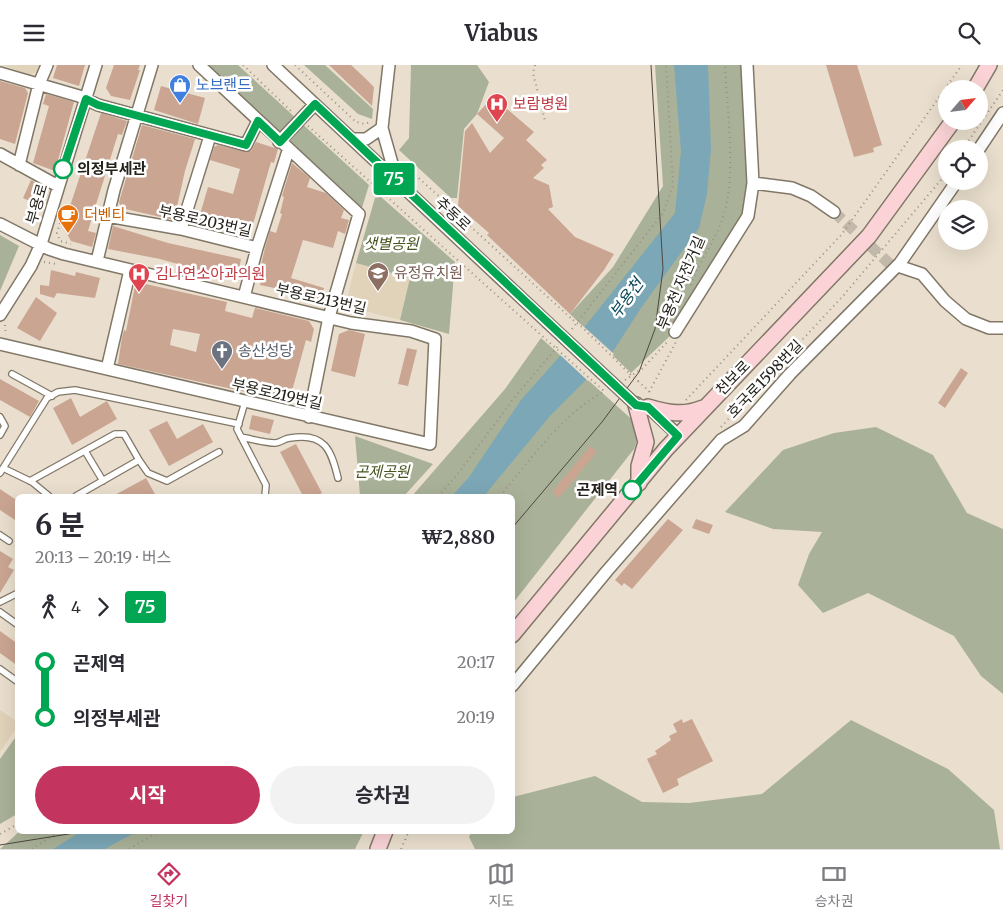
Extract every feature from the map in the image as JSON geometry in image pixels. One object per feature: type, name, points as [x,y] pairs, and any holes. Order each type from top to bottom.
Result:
[{"type":"main road","points":[[981,80],[990,65]]},
{"type":"main road","name":"천보로","points":[[515,631],[678,436],[869,236],[946,130]]},
{"type":"main road","points":[[639,483],[639,467],[646,441],[646,403],[677,414],[691,413],[707,406]]},
{"type":"main road","points":[[378,849],[384,834]]},
{"type":"street","points":[[19,165],[39,84],[47,65]]},
{"type":"street","name":"부용로","points":[[2,319],[41,244],[96,65]]},
{"type":"street","points":[[97,261],[107,216],[152,65]]},
{"type":"street","points":[[199,65],[288,151],[359,214],[329,317],[308,417]]},
{"type":"street","name":"추동로","points":[[273,65],[547,322],[646,403]]},
{"type":"street","points":[[389,65],[382,128],[398,183]]},
{"type":"street","points":[[675,333],[748,216],[753,183],[747,65]]},
{"type":"street","points":[[0,73],[86,99],[98,105],[246,145],[258,121]]},
{"type":"street","points":[[280,142],[315,104]]},
{"type":"street","points":[[985,140],[1003,113]]},
{"type":"street","points":[[352,139],[366,139],[382,128]]},
{"type":"street","points":[[180,229],[210,136]]},
{"type":"street","name":"부용로203번길","points":[[107,216],[180,229],[256,249],[288,151]]},
{"type":"street","points":[[0,154],[58,186]]},
{"type":"street","points":[[753,183],[792,188],[811,196],[834,212]]},
{"type":"street","name":"호국로1598번길","points":[[515,682],[606,571],[721,440],[744,426],[790,374],[898,266],[951,190]]},
{"type":"street","name":"부용로213번길","points":[[0,224],[64,253],[329,317],[411,331],[435,339],[430,444]]},
{"type":"street","points":[[244,297],[256,249]]},
{"type":"street","points":[[898,266],[922,274],[945,301],[966,319],[989,328],[1003,328]]},
{"type":"street","points":[[107,369],[130,269]]},
{"type":"street","name":"부용로219번길","points":[[4,340],[107,369],[430,444]]},
{"type":"street","points":[[646,403],[678,436]]},
{"type":"lane","points":[[12,374],[52,396]]},
{"type":"lane","points":[[46,494],[30,481],[2,471],[47,398],[58,392],[75,390],[239,424]]},
{"type":"lane","points":[[245,402],[237,429],[266,485],[265,494]]},
{"type":"lane","points":[[0,417],[6,426],[0,435]]},
{"type":"lane","points":[[30,481],[115,434],[124,434],[148,473],[166,481],[219,452]]},
{"type":"lane","points":[[241,437],[277,443],[289,437],[310,438],[326,445],[332,453],[338,478]]},
{"type":"lane","points":[[85,451],[103,481]]},
{"type":"lane","points":[[80,494],[139,460]]},
{"type":"lane","points":[[0,535],[9,541]]},
{"type":"lane","points":[[0,602],[15,594]]},
{"type":"lane","points":[[0,612],[15,623]]},
{"type":"lane","points":[[0,669],[15,680]]},
{"type":"path","points":[[243,65],[291,111]]},
{"type":"path","points":[[295,65],[356,122],[366,124]]},
{"type":"path","points":[[535,65],[533,73],[545,121]]},
{"type":"path","points":[[571,330],[663,213],[672,185],[666,65]]},
{"type":"path","name":"부용천 자전거길","points":[[691,285],[697,267],[723,217],[730,181],[725,65]]},
{"type":"path","points":[[681,405],[842,234],[962,65]]},
{"type":"path","points":[[969,140],[1003,90]]},
{"type":"path","points":[[306,124],[606,393]]},
{"type":"path","points":[[404,164],[452,208]]},
{"type":"path","points":[[716,433],[844,296],[938,184]]},
{"type":"path","points":[[62,214],[57,233],[60,241],[78,246]]},
{"type":"path","points":[[470,226],[649,392]]},
{"type":"path","points":[[40,269],[44,262],[59,264]]},
{"type":"path","points":[[2,319],[4,340]]},
{"type":"path","points":[[646,403],[649,392],[676,345],[675,333]]},
{"type":"path","name":"부용천 자전거길","points":[[623,381],[643,368],[675,333]]},
{"type":"path","points":[[440,494],[457,475],[514,398],[558,345]]},
{"type":"path","points":[[502,494],[553,433],[595,396],[609,389]]},
{"type":"path","points":[[0,834],[15,826]]},
{"type":"path","points":[[32,849],[57,834]]},
{"type":"path","points":[[129,849],[155,834]]},
{"type":"path","points":[[401,849],[408,834]]},
{"type":"shaded area","points":[[3,65],[39,65],[37,71],[30,75]]},
{"type":"shaded area","name":"유정유치원","points":[[356,263],[410,278],[400,320],[345,306]]},
{"type":"shaded area","points":[[0,710],[15,720],[15,730],[0,752]]},
{"type":"green space","points":[[205,65],[238,65],[369,185],[361,211]]},
{"type":"green space","points":[[304,65],[325,65],[373,109],[372,119],[358,114]]},
{"type":"green space","points":[[411,65],[477,65],[489,82],[477,114],[464,129],[457,198],[451,198],[399,150],[409,138]]},
{"type":"green space","points":[[655,65],[744,65],[750,177],[746,216],[672,334],[631,373],[570,314],[613,267],[663,186]]},
{"type":"green space","name":"샛별공원","points":[[381,197],[455,262],[449,334],[400,320],[410,278],[356,263],[375,198]]},
{"type":"green space","points":[[0,235],[19,246],[0,291]]},
{"type":"green space","points":[[541,338],[637,424],[638,437],[634,449],[515,600],[515,494],[414,494],[505,389]]},
{"type":"green space","points":[[876,427],[933,455],[967,513],[1003,529],[1003,694],[981,676],[954,636],[868,593],[823,613],[798,585],[809,554],[822,532],[773,529],[725,512],[783,450],[834,433]]},
{"type":"green space","name":"곤제공원","points":[[355,436],[433,464],[406,494],[360,494]]},
{"type":"green space","points":[[851,720],[948,769],[994,810],[1000,849],[475,849],[469,837],[470,834],[515,834],[515,796],[595,776],[642,802],[689,803],[762,794]]},
{"type":"green space","points":[[15,738],[15,815],[0,824],[0,759]]},
{"type":"green space","points":[[17,834],[362,834],[355,849],[0,849]]},
{"type":"water","name":"부용천","points":[[674,65],[708,65],[711,149],[707,194],[699,228],[641,308],[610,356],[550,416],[486,494],[454,494],[469,477],[521,400],[575,339],[675,213],[681,151]]},
{"type":"water","points":[[77,834],[132,834],[105,849],[53,849]]},
{"type":"pier","points":[[582,325],[614,354],[588,381],[558,353]]},
{"type":"building","points":[[57,65],[85,65],[79,86],[53,78]]},
{"type":"building","points":[[114,65],[140,65],[130,100],[111,96],[106,88]]},
{"type":"building","points":[[329,65],[351,65],[365,78],[374,87],[372,106]]},
{"type":"building","points":[[826,65],[857,65],[882,145],[873,148],[874,152],[854,157]]},
{"type":"building","points":[[0,81],[25,88],[28,93],[15,144],[0,139]]},
{"type":"building","name":"노브랜드","points":[[161,86],[205,98],[198,124],[154,110]]},
{"type":"building","points":[[46,94],[74,102],[55,171],[33,163],[49,106],[43,104]]},
{"type":"building","points":[[493,97],[534,132],[526,140],[547,160],[541,165],[544,168],[533,178],[549,185],[553,207],[548,209],[575,237],[614,254],[570,314],[487,235],[489,233],[458,206],[465,131],[472,123],[490,153],[504,138],[477,114]]},
{"type":"building","points":[[101,113],[127,121],[122,135],[118,134],[88,231],[96,233],[92,247],[71,241],[63,227]]},
{"type":"building","points":[[142,125],[195,139],[185,171],[174,220],[121,208],[119,202]]},
{"type":"building","points":[[256,142],[278,149],[274,163],[271,162],[249,238],[191,223],[195,209],[201,211],[208,187],[233,194],[240,169],[210,160],[214,147],[218,145],[247,152],[251,151]]},
{"type":"building","points":[[292,163],[310,178],[307,187],[326,193],[344,210],[341,218],[349,220],[345,234],[338,231],[333,248],[303,240],[291,278],[324,288],[321,299],[289,289],[288,291],[260,285],[264,267],[261,265],[265,248],[270,231],[276,233],[282,214],[280,213],[284,197],[282,196]]},
{"type":"building","points":[[31,180],[48,189],[43,207],[23,198]]},
{"type":"building","points":[[113,226],[168,243],[241,259],[238,274],[235,276],[217,273],[217,275],[160,259],[108,249]]},
{"type":"building","points":[[51,270],[75,276],[76,272],[100,278],[95,298],[57,293],[54,298],[40,294],[40,285],[49,286]]},
{"type":"building","points":[[141,283],[227,302],[225,311],[252,318],[255,308],[309,321],[314,329],[311,342],[306,340],[292,391],[284,389],[282,400],[118,364],[122,337],[124,330],[126,331],[135,286]],"holes":[[[173,329],[200,334],[196,352],[170,345]]]},
{"type":"building","points":[[36,297],[57,313],[40,341],[17,328]]},
{"type":"building","points":[[349,330],[365,334],[355,377],[331,371],[339,334]]},
{"type":"building","points":[[407,348],[417,350],[408,386],[398,384]]},
{"type":"building","points":[[961,368],[968,373],[945,408],[938,403]]},
{"type":"building","points":[[0,379],[39,401],[30,417],[0,400]]},
{"type":"building","points":[[71,398],[80,417],[107,401],[117,419],[72,445],[53,408]]},
{"type":"building","points":[[252,415],[274,420],[270,434],[249,429]]},
{"type":"building","points":[[167,421],[177,439],[203,424],[213,442],[169,466],[149,430]]},
{"type":"building","points":[[296,444],[322,493],[302,494],[280,452]]},
{"type":"building","points":[[590,446],[597,452],[559,498],[552,492]]},
{"type":"building","points":[[146,478],[155,494],[117,494]]},
{"type":"building","points":[[0,489],[15,499],[15,520],[0,510]]},
{"type":"building","points":[[668,519],[683,530],[632,589],[624,583],[622,586],[615,580]]},
{"type":"building","points":[[696,519],[713,525],[709,534],[692,528]]},
{"type":"building","points":[[0,551],[13,559],[8,567],[14,570],[0,593]]},
{"type":"building","points":[[0,631],[15,642],[15,664],[0,653]]},
{"type":"building","points":[[682,719],[683,723],[692,719],[713,761],[677,779],[679,785],[663,793],[647,759],[657,754],[655,751],[671,740],[669,736],[677,732],[673,724]]},
{"type":"tunnel","points":[[834,212],[895,269]]},
{"type":"tram line","points":[[515,524],[602,422],[639,372],[655,329],[663,269],[651,65]]},
{"type":"tram line","points":[[0,845],[68,834]]},
{"type":"bus line","name":"75","points":[[63,169],[86,99],[98,105],[246,145],[258,121],[280,142],[315,104],[636,405],[648,407],[678,436],[632,490]]},
{"type":"place","name":"노브랜드","points":[[180,104]]},
{"type":"place","name":"보람병원","points":[[497,123]]},
{"type":"place","name":"의정부세관","points":[[63,169]]},
{"type":"place","name":"더벤티","points":[[68,234]]},
{"type":"place","name":"유정유치원","points":[[378,292]]},
{"type":"place","name":"김나연소아과의원","points":[[139,293]]},
{"type":"place","name":"송산성당","points":[[222,370]]},
{"type":"place","name":"곤제역","points":[[632,490]]}]
